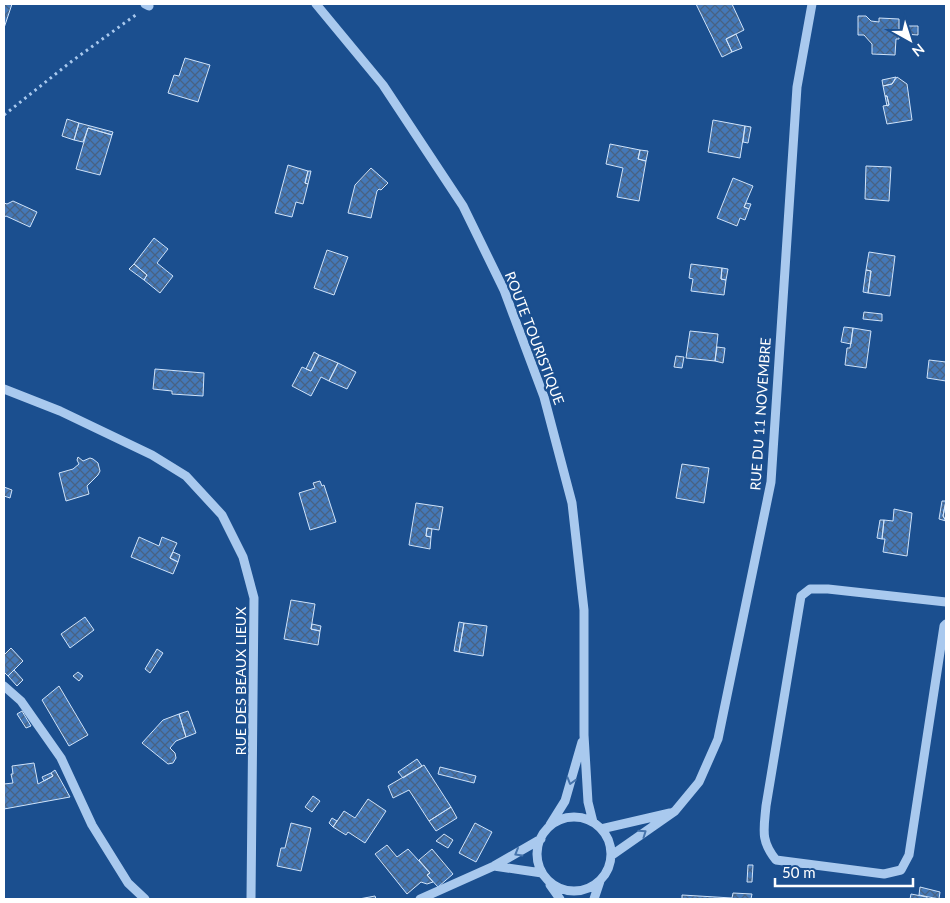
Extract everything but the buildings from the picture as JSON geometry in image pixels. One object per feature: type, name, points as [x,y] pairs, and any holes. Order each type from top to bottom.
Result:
[{"type":"street","name":"ROUTE TOURISTIQUE","points":[[316,4],[383,85],[463,206],[504,290],[544,397],[572,503],[584,610],[584,735],[588,802],[593,822]]},
{"type":"street","name":"RUE DU 11 NOVEMBRE","points":[[612,855],[675,811],[699,782],[718,739],[771,482],[797,87],[812,4]]},
{"type":"street","name":"RUE DES BEAUX LIEUX","points":[[4,389],[60,411],[144,451],[186,476],[222,515],[243,557],[254,598],[251,899]]},
{"type":"street","points":[[946,602],[828,589],[810,589],[800,596],[766,806],[763,836],[768,850],[776,860],[884,874],[901,870],[909,855],[944,626],[946,624]]},
{"type":"street","points":[[4,686],[20,701],[62,758],[92,825],[128,883],[145,899]]},
{"type":"street","name":"ROUTE TOURISTIQUE","points":[[549,828],[565,801],[584,735]]},
{"type":"street","points":[[601,829],[675,811]]},
{"type":"street","points":[[548,880],[557,887],[568,891],[580,891],[591,888],[600,881],[606,874],[612,855],[611,845],[601,829],[593,822],[582,818],[570,817],[558,821],[549,828],[541,839],[537,854],[538,863],[542,872],[560,899]]},
{"type":"street","points":[[420,899],[494,866],[541,839]]},
{"type":"street","points":[[494,866],[542,872]]},
{"type":"street","points":[[594,899],[600,881]]},
{"type":"path","points":[[4,115],[147,5]]}]
